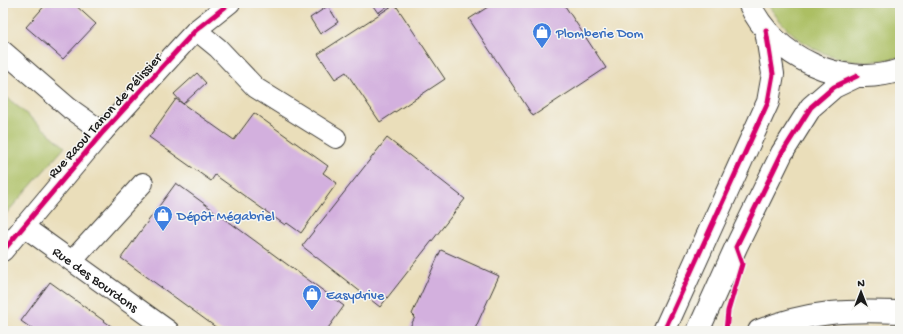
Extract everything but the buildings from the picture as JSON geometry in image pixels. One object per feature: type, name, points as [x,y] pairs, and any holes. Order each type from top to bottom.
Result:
[{"type":"main road","points":[[749,3],[766,30],[792,54],[823,69],[857,76],[896,76]]},
{"type":"main road","points":[[664,331],[768,102],[773,74],[766,30]]},
{"type":"main road","points":[[698,331],[736,247],[782,153],[802,120],[811,107],[834,87],[857,76]]},
{"type":"main road","points":[[759,331],[787,320],[825,312],[859,310],[900,312]]},
{"type":"street","name":"Rue Raoul Tanon de Pélissier","points":[[3,250],[103,132],[196,30],[230,3]]},
{"type":"street","points":[[196,30],[218,48],[256,88],[336,138]]},
{"type":"street","points":[[3,51],[69,108],[103,132]]},
{"type":"street","points":[[72,261],[143,183]]},
{"type":"street","name":"Rue des Bourdons","points":[[23,226],[169,331]]},
{"type":"green space","points":[[767,3],[900,3],[900,57],[880,61],[860,61],[842,59],[824,53],[808,45],[793,34],[779,20]]},
{"type":"green space","points":[[3,94],[65,147],[3,217]]},
{"type":"cycle path","points":[[3,251],[103,132],[183,44],[196,30],[230,3]]},
{"type":"cycle path","points":[[664,331],[768,102],[773,74],[766,30]]},
{"type":"cycle path","points":[[726,331],[728,311],[742,264],[736,247],[782,153],[811,107],[834,87],[857,76]]},
{"type":"place","name":"Plomberie Dom","points":[[542,49]]},
{"type":"place","name":"Dépôt Mégabriel","points":[[163,232]]},
{"type":"place","name":"Easydrive","points":[[312,311]]}]
